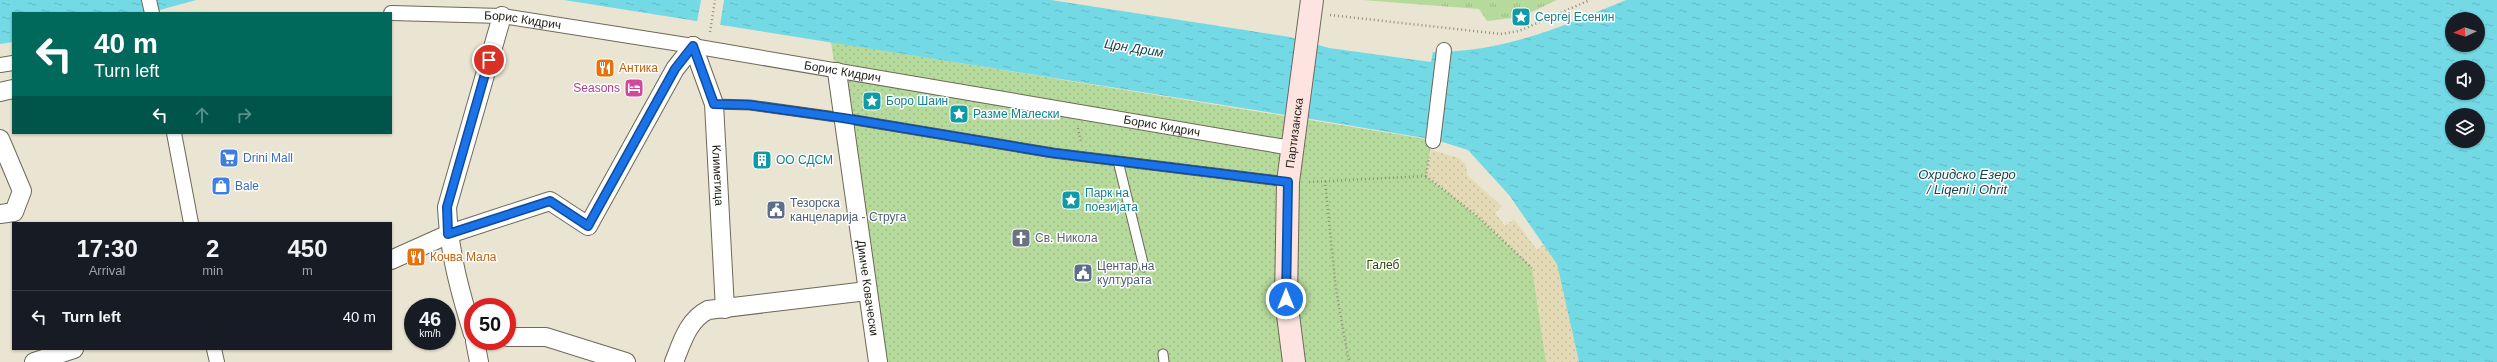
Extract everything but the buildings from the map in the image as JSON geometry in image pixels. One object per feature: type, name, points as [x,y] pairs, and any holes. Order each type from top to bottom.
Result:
[{"type":"main road","name":"Партизанска","points":[[1294,362],[1286,299],[1288,182],[1291,148],[1311,6]]},
{"type":"street","points":[[149,0],[152,12]]},
{"type":"street","name":"Борис Кидрич","points":[[392,13],[502,16],[700,47],[836,72],[1291,148]]},
{"type":"street","points":[[464,304],[456,277],[448,234],[447,207],[502,16]]},
{"type":"street","points":[[392,260],[448,234],[550,201],[588,226],[675,69],[700,47]]},
{"type":"street","name":"Климетица","points":[[700,47],[714,104],[725,309]]},
{"type":"street","points":[[1433,141],[1444,50]]},
{"type":"street","points":[[0,66],[12,62]]},
{"type":"street","name":"Димче Ковачески","points":[[836,72],[878,362]]},
{"type":"street","points":[[0,92],[12,89]]},
{"type":"street","points":[[174,134],[191,222]]},
{"type":"street","points":[[0,139],[22,191],[14,212],[0,214]]},
{"type":"street","points":[[674,362],[691,323],[697,315],[708,310],[867,291]]},
{"type":"street","points":[[516,337],[546,337],[626,362]]},
{"type":"street","points":[[34,362],[71,350]]},
{"type":"street","points":[[214,350],[217,362]]},
{"type":"street","points":[[477,350],[479,362]]},
{"type":"lane","points":[[714,104],[750,105],[843,118],[1084,157],[1288,182]]},
{"type":"lane","points":[[1118,161],[1144,267]]},
{"type":"path","points":[[700,47],[715,0]]},
{"type":"path","points":[[1311,6],[1500,34],[1519,31],[1590,0]]},
{"type":"path","points":[[1075,112],[1084,157]]},
{"type":"path","points":[[1426,176],[1433,141]]},
{"type":"path","points":[[1288,182],[1426,176],[1476,215],[1532,268]]},
{"type":"path","points":[[1325,181],[1336,290],[1349,362]]},
{"type":"green space","points":[[1362,0],[1557,0],[1521,17],[1487,21],[1479,9]]},
{"type":"green space","name":"Парк на поезијата","points":[[831,42],[1432,140],[1426,176],[1476,215],[1532,268],[1546,362],[878,362]]},
{"type":"sand","points":[[1431,150],[1459,158],[1466,165],[1467,175],[1502,206],[1495,213],[1505,226],[1514,219],[1537,250],[1544,244],[1557,264],[1579,362],[1546,362],[1532,268],[1476,215],[1426,176]]},
{"type":"water","points":[[0,0],[196,0],[153,12],[12,12],[12,42],[0,44]]},
{"type":"water","name":"Охридско Езеро / Liqeni i Ohrit","points":[[564,0],[1051,0],[1290,37],[1329,48],[1431,62],[1433,52],[1459,51],[1509,43],[1579,20],[1626,0],[2497,0],[2497,362],[1579,362],[1557,264],[1509,195],[1468,150],[1436,140]]},
{"type":"pier","points":[[701,0],[724,0],[720,26],[697,22]]},
{"type":"place","name":"Сергеј Есенин","points":[[1521,17]]},
{"type":"place","name":"Aнтика","points":[[605,68]]},
{"type":"place","name":"Seasons","points":[[634,88]]},
{"type":"place","name":"Боро Шаин","points":[[872,101]]},
{"type":"place","name":"Разме Малески","points":[[959,114]]},
{"type":"place","name":"Drini Mall","points":[[229,158]]},
{"type":"place","name":"ОО СДСМ","points":[[762,160]]},
{"type":"place","name":"Bale","points":[[221,186]]},
{"type":"place","name":"Парк на поезијата","points":[[1071,200]]},
{"type":"place","name":"Тезорска канцеларија - Струга","points":[[776,210]]},
{"type":"place","name":"Св. Никола","points":[[1021,238]]},
{"type":"place","name":"Кочва Мала","points":[[416,257]]},
{"type":"place","name":"Центар на културата","points":[[1083,273]]},
{"type":"route","points":[[489,60],[447,207],[448,234],[550,201],[588,226],[675,69],[693,46],[714,104],[750,105],[843,118],[1053,153],[1288,182],[1286,299]]},
{"type":"water label","name":"Црн Дрим","points":[[1134,48]]},
{"type":"park label","name":"Галеб","points":[[1383,265]]}]
